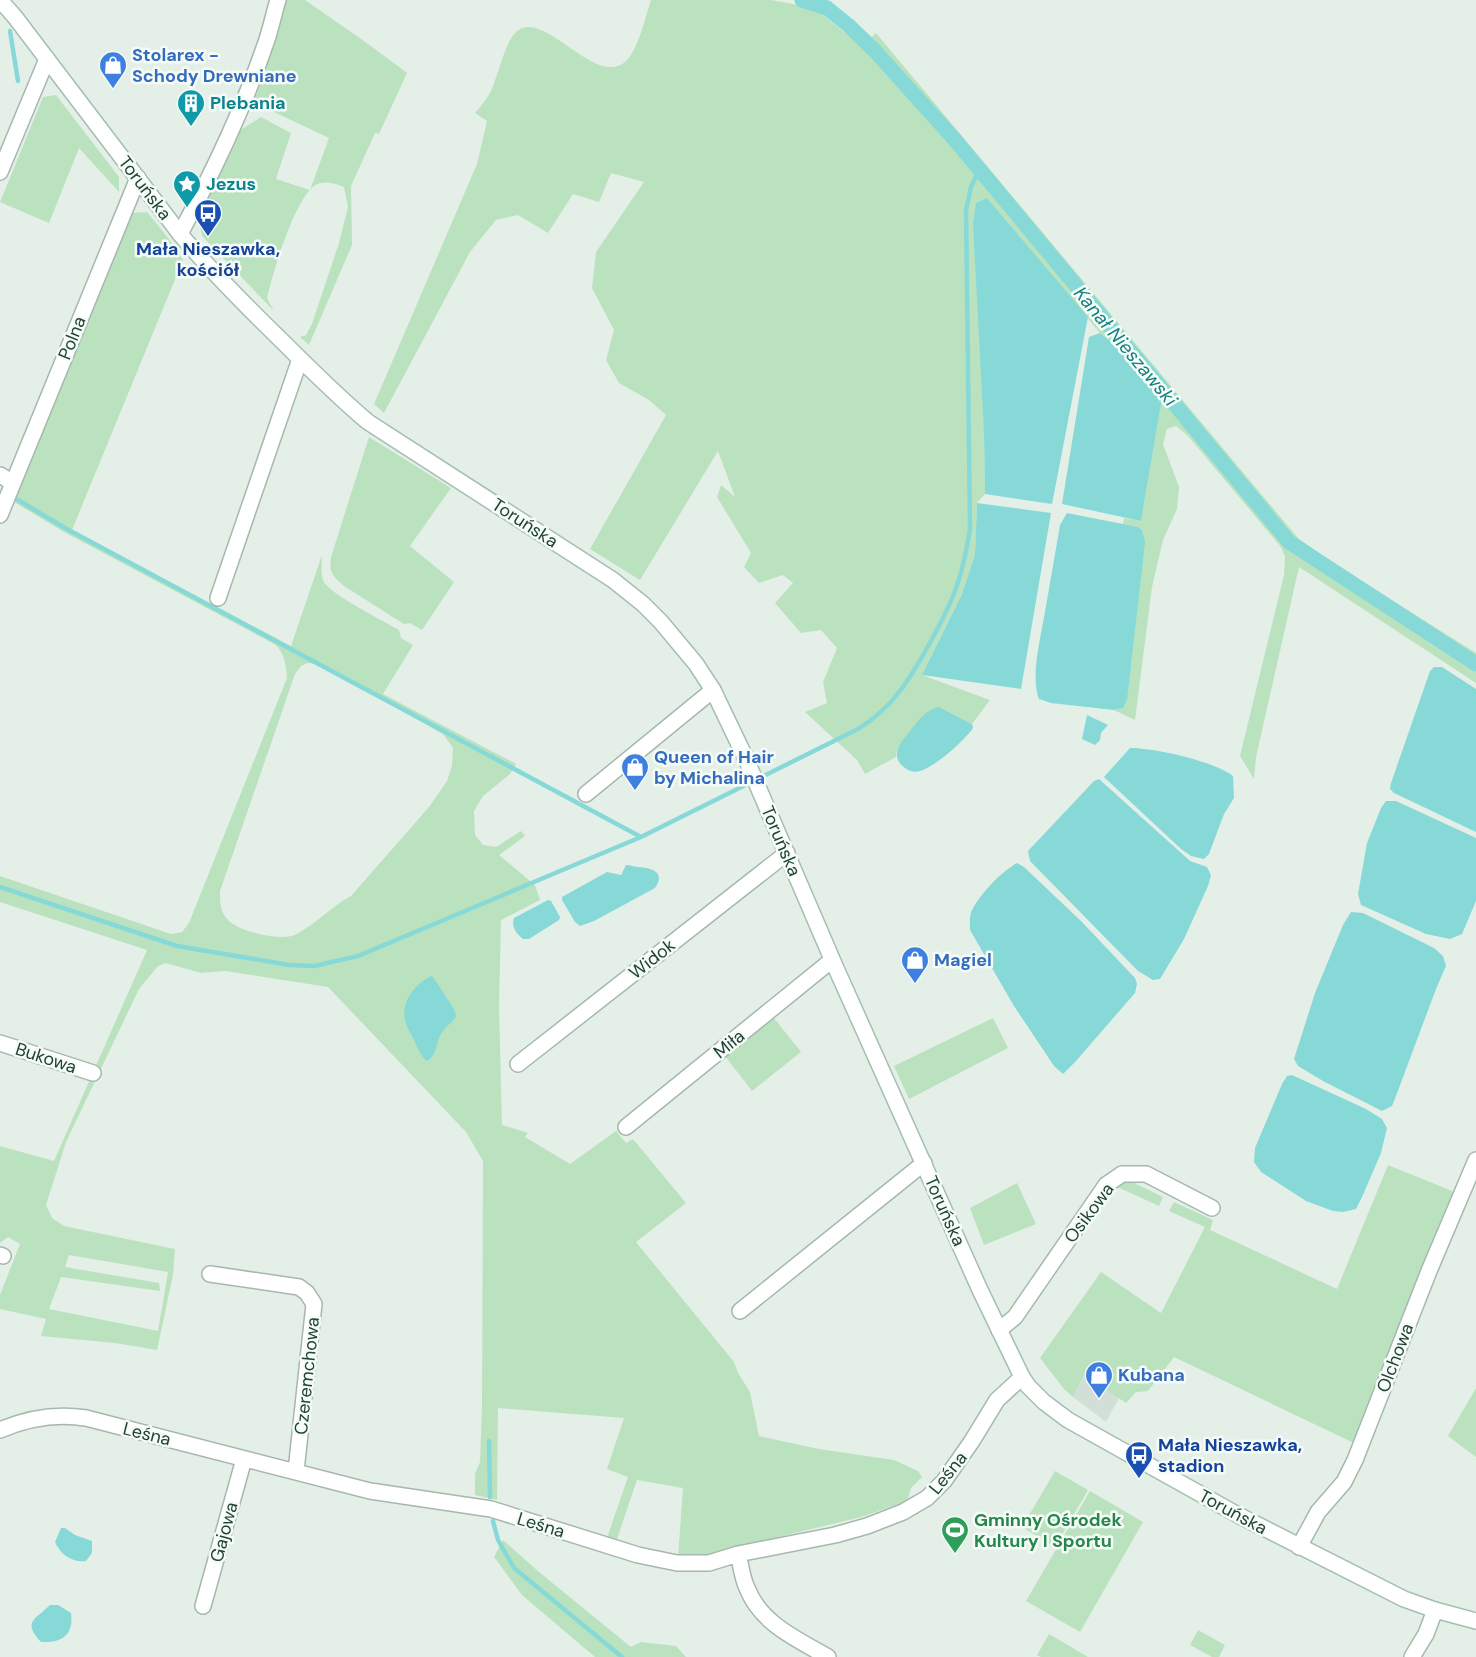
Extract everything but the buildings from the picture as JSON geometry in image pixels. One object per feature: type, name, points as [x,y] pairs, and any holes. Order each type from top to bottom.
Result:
[{"type":"street","name":"Toruńska","points":[[0,0],[180,234],[225,286],[337,396],[368,422],[586,562],[632,595],[655,616],[679,643],[713,690],[787,853],[832,960],[999,1330],[1022,1377],[1044,1402],[1074,1424],[1223,1508],[1299,1547],[1385,1590],[1435,1610],[1476,1621]]},
{"type":"street","points":[[180,234],[210,178],[244,102],[265,47],[278,0]]},
{"type":"street","points":[[0,172],[47,59]]},
{"type":"street","name":"Polna","points":[[0,515],[7,479],[138,178]]},
{"type":"street","points":[[218,598],[300,359]]},
{"type":"street","points":[[586,794],[713,690]]},
{"type":"street","name":"Widok","points":[[518,1064],[787,853]]},
{"type":"street","name":"Miła","points":[[626,1127],[832,960]]},
{"type":"street","name":"Bukowa","points":[[0,1043],[93,1073]]},
{"type":"street","name":"Olchowa","points":[[1299,1547],[1318,1512],[1344,1482],[1355,1460],[1429,1271],[1476,1160]]},
{"type":"street","points":[[740,1310],[924,1163]]},
{"type":"street","name":"Osikowa","points":[[999,1330],[1015,1317],[1106,1185],[1122,1174],[1146,1174],[1212,1208]]},
{"type":"street","name":"Czeremchowa","points":[[210,1274],[299,1287],[307,1293],[314,1304],[296,1471]]},
{"type":"street","name":"Leśna","points":[[3,1424],[45,1416],[75,1416],[370,1491],[491,1509],[638,1555],[677,1563],[709,1563],[738,1554],[835,1535],[867,1526],[903,1512],[927,1498],[944,1481],[998,1400],[1022,1377]]},
{"type":"street","name":"Gajowa","points":[[204,1606],[244,1458]]},
{"type":"street","points":[[738,1554],[746,1588],[767,1619],[780,1629],[828,1657]]},
{"type":"street","points":[[1412,1657],[1426,1634],[1435,1610]]},
{"type":"shaded area","points":[[1084,1375],[1119,1398],[1106,1422],[1073,1397]]},
{"type":"green space","points":[[282,0],[305,0],[407,73],[379,134],[375,133],[351,186],[352,245],[309,345],[300,337],[306,335],[312,324],[339,243],[348,207],[344,187],[336,184],[321,183],[310,190],[329,138],[251,101],[269,57]]},
{"type":"green space","points":[[651,0],[771,0],[815,8],[862,47],[876,33],[1298,538],[1330,561],[1476,653],[1476,683],[1299,567],[1256,757],[1254,779],[1240,756],[1284,575],[1285,557],[1281,547],[1188,436],[1176,426],[1167,429],[1163,444],[1179,487],[1177,509],[1163,540],[1152,587],[1135,720],[1114,710],[1123,708],[1142,530],[1138,527],[1123,524],[1124,518],[1141,521],[1162,399],[1113,343],[1100,333],[987,198],[985,494],[977,503],[975,554],[962,594],[922,675],[990,700],[972,724],[939,707],[897,750],[896,757],[865,774],[857,760],[805,712],[827,703],[823,682],[837,648],[821,630],[801,633],[775,603],[793,583],[783,575],[759,583],[744,567],[751,553],[717,497],[721,485],[735,497],[718,451],[640,580],[590,549],[666,415],[649,400],[619,383],[606,360],[614,330],[592,288],[596,252],[644,182],[611,173],[599,202],[573,194],[548,233],[518,215],[496,220],[470,252],[384,413],[374,404],[477,164],[487,121],[475,113],[491,91],[509,42],[517,31],[529,27],[542,30],[586,58],[601,65],[615,67],[627,60],[635,48]]},
{"type":"green space","points":[[56,95],[119,177],[119,192],[79,148],[49,223],[0,202],[43,97]]},
{"type":"green space","points":[[261,117],[291,133],[276,179],[310,190],[299,206],[279,255],[267,298],[274,311],[202,236],[198,214],[239,131]]},
{"type":"green space","points":[[147,212],[183,260],[72,530],[291,646],[322,555],[322,576],[329,588],[347,601],[399,630],[401,638],[413,645],[383,694],[516,764],[510,774],[483,796],[474,811],[475,835],[483,845],[496,847],[521,831],[525,836],[499,855],[535,885],[540,900],[501,920],[499,1006],[502,1125],[528,1133],[525,1137],[570,1164],[616,1131],[626,1143],[633,1139],[686,1203],[636,1242],[734,1362],[738,1373],[750,1392],[759,1436],[819,1449],[894,1460],[918,1471],[922,1477],[911,1488],[907,1501],[861,1517],[709,1554],[678,1558],[683,1488],[637,1480],[616,1542],[607,1538],[628,1477],[607,1469],[624,1418],[498,1408],[497,1500],[475,1495],[475,1474],[480,1462],[482,1406],[483,1161],[466,1132],[328,987],[225,971],[201,973],[166,963],[158,966],[139,989],[66,1142],[46,1205],[52,1218],[64,1226],[175,1249],[173,1275],[157,1350],[115,1343],[41,1336],[46,1319],[0,1309],[0,1295],[20,1244],[8,1237],[0,1243],[0,1146],[54,1161],[147,950],[0,902],[0,876],[171,934],[182,932],[189,923],[287,678],[283,657],[276,645],[64,532],[14,502],[131,213]],"holes":[[[308,663],[316,664],[329,670],[443,734],[453,748],[452,765],[447,781],[429,807],[351,896],[297,934],[282,937],[272,936],[251,932],[228,920],[220,903],[220,891],[295,674],[301,666]],[[69,1255],[168,1272],[158,1331],[49,1309],[61,1277],[160,1291],[159,1283],[65,1267]]]},
{"type":"green space","points":[[369,437],[451,488],[410,546],[454,582],[422,630],[410,623],[404,624],[344,586],[331,570],[331,557]]},
{"type":"green space","points":[[774,1018],[801,1052],[752,1091],[725,1056]]},
{"type":"green space","points":[[993,1018],[1008,1048],[909,1099],[894,1066]]},
{"type":"green space","points":[[1388,1165],[1457,1193],[1358,1445],[1174,1357],[1148,1391],[1136,1392],[1126,1403],[1084,1375],[1073,1397],[1064,1389],[1040,1358],[1101,1272],[1161,1313],[1205,1227],[1169,1211],[1174,1202],[1213,1220],[1210,1230],[1337,1289]]},
{"type":"green space","points":[[1124,1178],[1163,1197],[1159,1206],[1113,1185]]},
{"type":"green space","points":[[1017,1183],[1036,1224],[984,1245],[970,1208]]},
{"type":"green space","points":[[1476,1388],[1476,1457],[1448,1436]]},
{"type":"green space","points":[[1055,1471],[1088,1490],[1055,1547],[1022,1527]]},
{"type":"green space","points":[[1090,1491],[1143,1522],[1080,1632],[1026,1601]]},
{"type":"green space","points":[[503,1540],[631,1647],[641,1642],[676,1646],[686,1657],[595,1657],[522,1595],[494,1557]]},
{"type":"green space","points":[[1198,1630],[1225,1645],[1219,1657],[1212,1657],[1190,1645]]},
{"type":"green space","points":[[1049,1634],[1088,1657],[1041,1657],[1037,1655]]},
{"type":"water","points":[[987,198],[1088,317],[1052,504],[985,494],[984,433],[973,223],[976,203]]},
{"type":"water","points":[[1100,333],[1113,343],[1162,399],[1141,521],[1062,504],[1089,337]]},
{"type":"water","points":[[977,503],[1051,513],[1021,689],[922,675],[962,594],[975,554]]},
{"type":"water","points":[[1067,513],[1138,527],[1142,530],[1145,542],[1127,700],[1123,708],[1114,710],[1051,703],[1039,699],[1036,679],[1037,656],[1060,525]]},
{"type":"water","points":[[1434,667],[1442,667],[1476,689],[1476,832],[1394,793],[1390,789],[1430,671]]},
{"type":"water","points":[[939,707],[972,724],[973,728],[956,746],[926,769],[918,772],[908,770],[897,758],[898,748],[927,712]]},
{"type":"water","points":[[1087,715],[1108,725],[1101,733],[1100,740],[1095,745],[1082,739]]},
{"type":"water","points":[[1130,748],[1154,750],[1183,756],[1212,765],[1233,776],[1234,798],[1224,814],[1209,854],[1204,859],[1191,856],[1181,849],[1104,777]]},
{"type":"water","points":[[1099,779],[1190,861],[1207,867],[1211,875],[1208,886],[1184,939],[1160,979],[1153,980],[1138,971],[1030,861],[1028,851],[1094,781]]},
{"type":"water","points":[[1386,801],[1396,801],[1476,838],[1476,901],[1462,934],[1450,939],[1426,934],[1361,905],[1358,894],[1367,843],[1381,808]]},
{"type":"water","points":[[1017,863],[1024,867],[1082,922],[1135,978],[1137,984],[1135,993],[1063,1074],[1054,1066],[1014,1006],[970,930],[970,915],[976,903],[998,877]]},
{"type":"water","points":[[626,865],[648,868],[656,872],[659,878],[655,888],[594,921],[580,926],[575,922],[562,897],[607,872],[621,875]]},
{"type":"water","points":[[548,900],[551,901],[560,917],[559,920],[529,939],[523,939],[515,930],[514,918]]},
{"type":"water","points":[[1351,912],[1363,913],[1434,948],[1443,956],[1446,966],[1392,1106],[1382,1111],[1323,1081],[1298,1066],[1294,1059],[1315,993],[1343,925]]},
{"type":"water","points":[[431,976],[455,1011],[456,1017],[441,1033],[434,1054],[426,1061],[407,1027],[404,1013],[407,1000],[415,988]]},
{"type":"water","points":[[1292,1075],[1366,1109],[1382,1119],[1387,1128],[1381,1153],[1356,1209],[1343,1212],[1333,1211],[1306,1201],[1261,1172],[1254,1162],[1255,1148],[1282,1084],[1287,1076]]},
{"type":"water","points":[[61,1528],[65,1528],[75,1535],[92,1541],[92,1553],[86,1561],[71,1559],[60,1550],[55,1542]]},
{"type":"water","points":[[50,1605],[58,1605],[71,1613],[70,1627],[68,1633],[60,1639],[41,1642],[35,1635],[32,1625],[33,1621]]},
{"type":"waterway","name":"Kanał Nieszawski","points":[[802,0],[827,8],[848,25],[875,51],[955,140],[1289,542],[1476,664]]},
{"type":"waterway","points":[[10,31],[18,81]]},
{"type":"waterway","points":[[0,887],[177,946],[289,965],[314,966],[358,956],[641,837],[858,729],[871,720],[892,701],[909,679],[931,641],[953,597],[962,569],[970,529],[966,210],[971,187],[979,170]]},
{"type":"waterway","points":[[18,500],[65,528],[641,837]]},
{"type":"waterway","points":[[489,1441],[490,1497]]},
{"type":"waterway","points":[[493,1521],[498,1540],[514,1568],[622,1657]]},
{"type":"place","name":"Stolarex - Schody Drewniane","points":[[113,89]]},
{"type":"place","name":"Plebania","points":[[191,127]]},
{"type":"place","name":"Jezus","points":[[187,208]]},
{"type":"place","name":"Mała Nieszawka, kościół","points":[[208,237]]},
{"type":"place","name":"Queen of Hair by Michalina","points":[[635,791]]},
{"type":"place","name":"Magiel","points":[[915,984]]},
{"type":"place","name":"Kubana","points":[[1099,1399]]},
{"type":"place","name":"Mała Nieszawka, stadion","points":[[1139,1479]]},
{"type":"place","name":"Gminny Ośrodek Kultury I Sportu","points":[[955,1554]]}]
